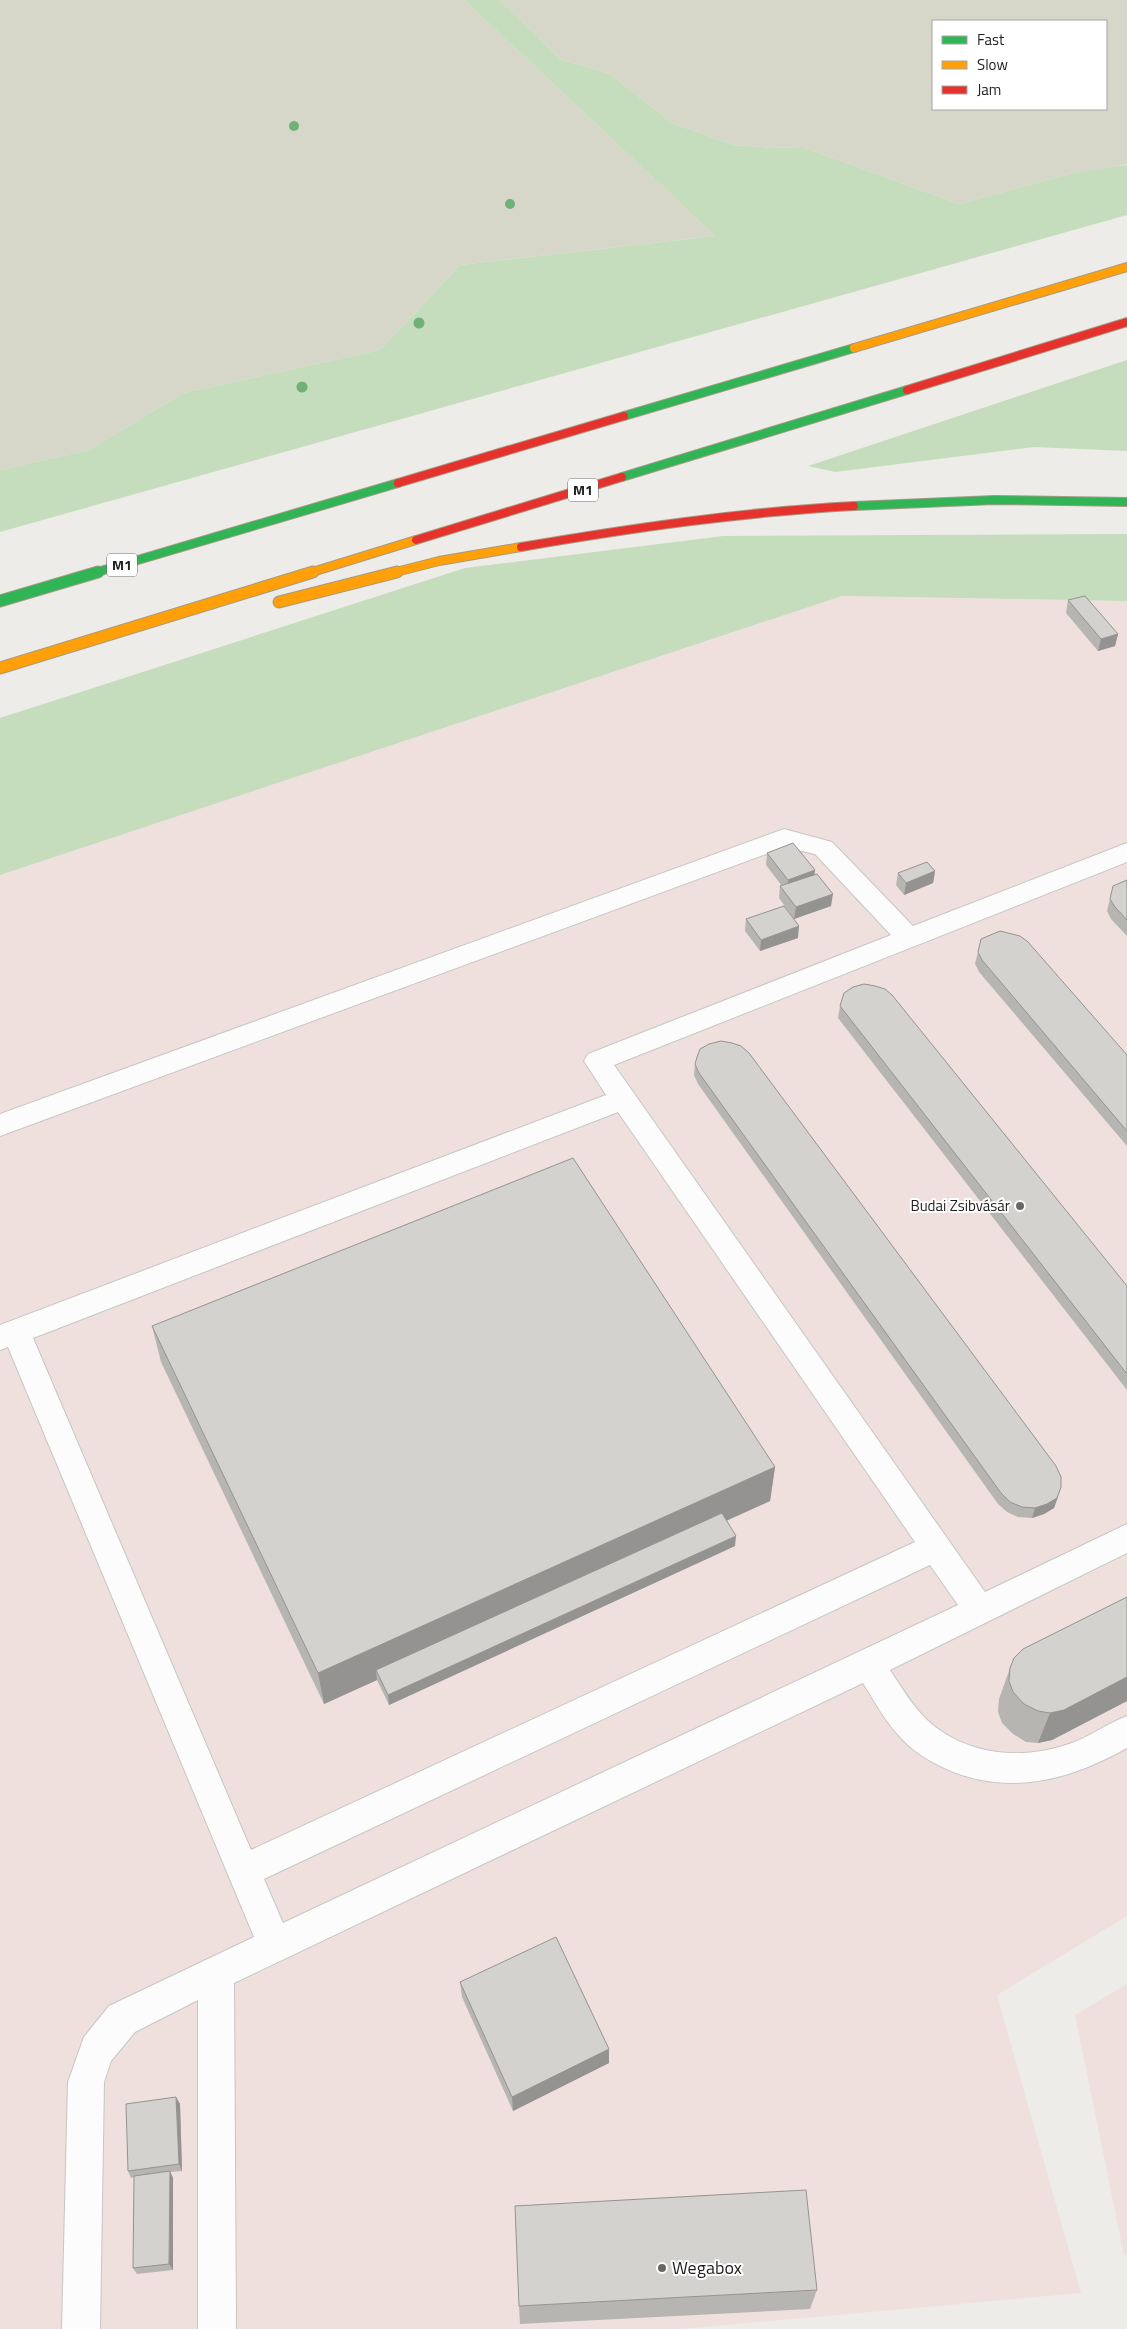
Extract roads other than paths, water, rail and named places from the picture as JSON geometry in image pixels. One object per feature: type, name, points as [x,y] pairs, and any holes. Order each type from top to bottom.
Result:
[{"type":"main road","name":"M1","points":[[0,600],[1127,267]]},
{"type":"main road","name":"M1","points":[[0,668],[1127,322]]},
{"type":"main road","points":[[264,606],[439,561],[637,527],[816,508],[994,500],[1127,502]]},
{"type":"main road","points":[[39,657],[170,628]]},
{"type":"lane","points":[[0,1125],[784,838],[823,848],[909,938]]},
{"type":"lane","points":[[980,1610],[596,1061],[1127,852]]},
{"type":"lane","points":[[275,1944],[8,1335],[624,1100]]},
{"type":"lane","points":[[81,2329],[86,2082],[97,2050],[122,2020],[275,1944],[869,1664],[1127,1538]]},
{"type":"lane","points":[[243,1871],[936,1546]]},
{"type":"lane","points":[[869,1664],[894,1704],[914,1730],[939,1750],[972,1763],[1012,1770],[1048,1765],[1079,1756],[1127,1731]]},
{"type":"lane","points":[[216,1973],[217,2329]]},
{"type":"place","name":"Budai Zsibvásár","points":[[1020,1206]]},
{"type":"place","name":"Wegabox","points":[[662,2268]]}]
